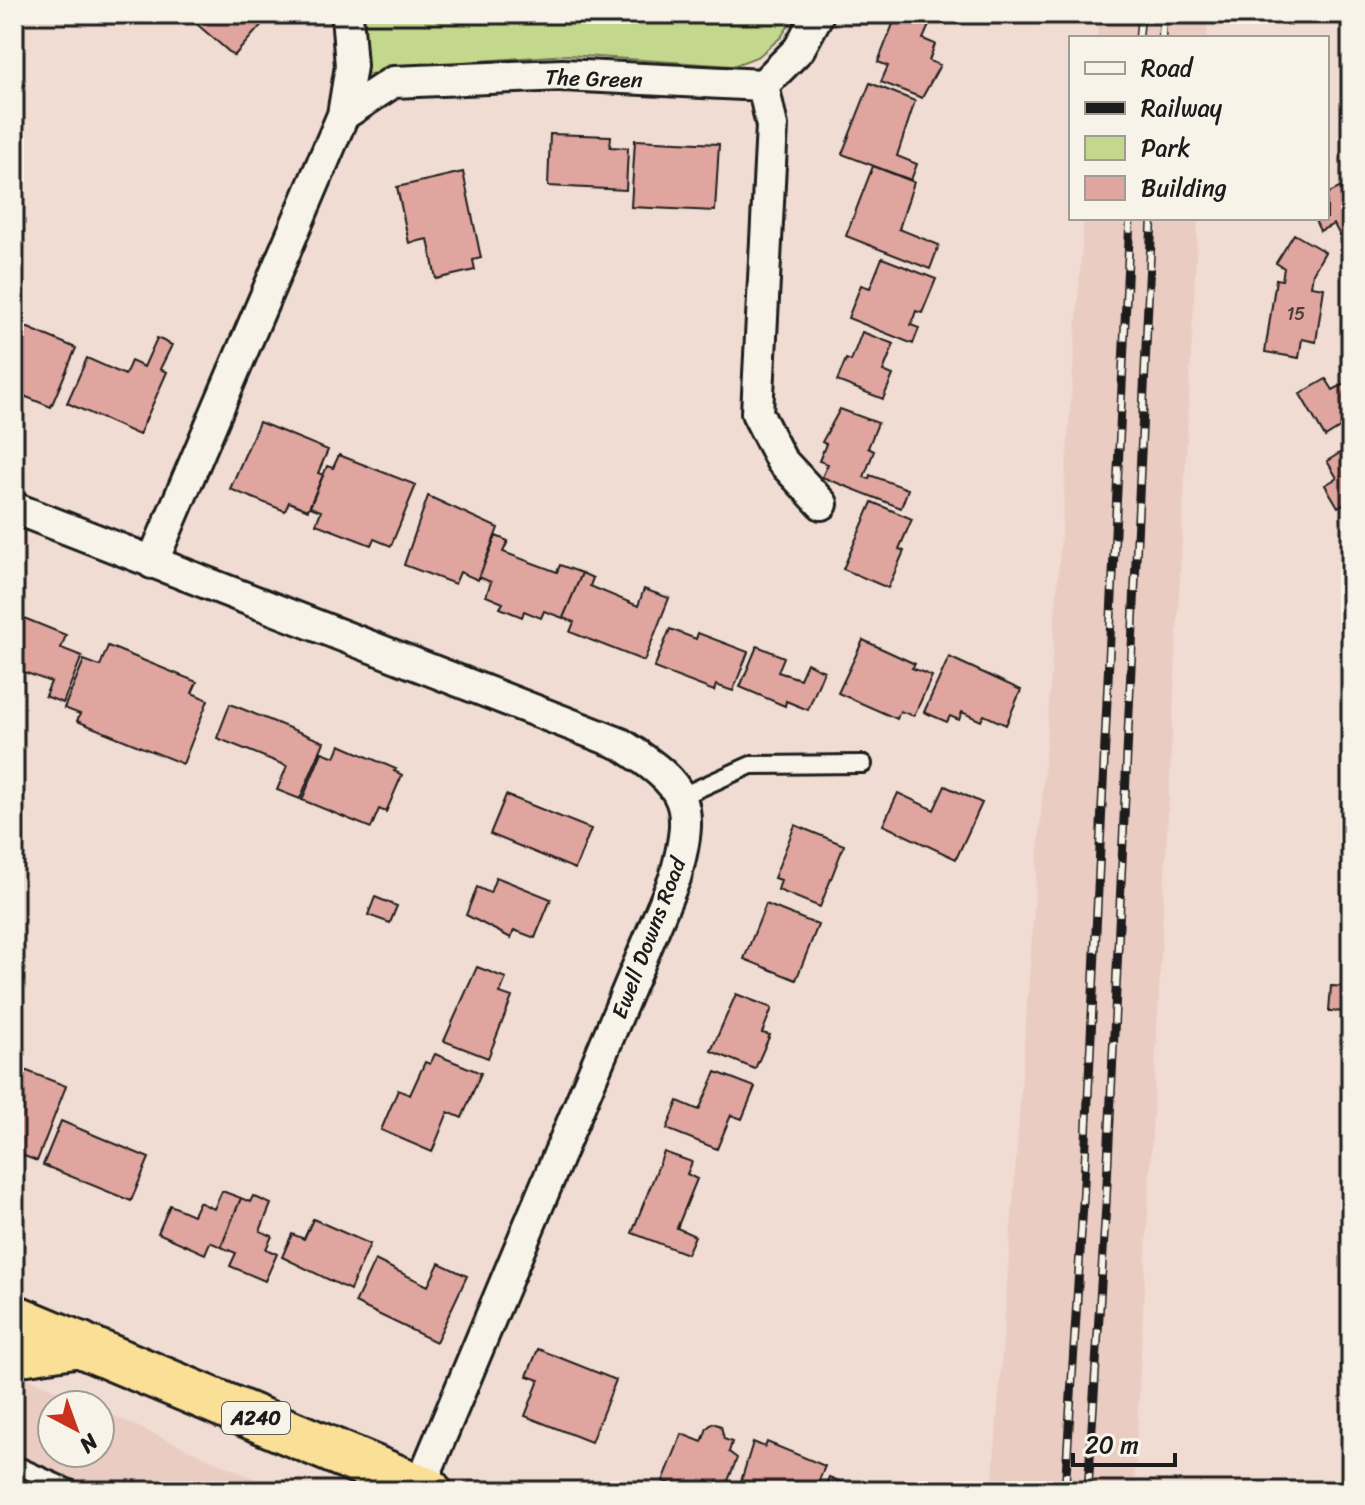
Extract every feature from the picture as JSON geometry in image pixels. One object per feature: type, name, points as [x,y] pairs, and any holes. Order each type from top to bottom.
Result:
[{"type":"highway","name":"A240","points":[[14,1317],[425,1489]]},
{"type":"highway","points":[[14,1354],[82,1344]]},
{"type":"street","points":[[152,563],[343,115],[351,66],[347,14]]},
{"type":"street","points":[[818,14],[799,49],[763,85],[772,126],[757,413],[781,460],[822,504]]},
{"type":"street","name":"The Green","points":[[343,115],[393,82],[563,75],[763,85]]},
{"type":"street","points":[[14,508],[621,744],[659,769],[682,796]]},
{"type":"street","name":"Ewell Downs Road","points":[[425,1489],[675,878],[687,832],[682,796]]},
{"type":"lane","points":[[682,796],[751,765],[863,764]]},
{"type":"lane","points":[[14,1464],[74,1491]]},
{"type":"shaded area","points":[[1098,14],[1208,14],[1207,36],[1097,36]]},
{"type":"shaded area","points":[[1084,220],[1198,220],[1134,1491],[992,1491]]},
{"type":"shaded area","points":[[14,1372],[53,1389],[36,1389],[36,1469],[116,1469],[116,1417],[282,1491],[14,1491]]},
{"type":"green space","points":[[358,14],[796,14],[781,37],[759,56],[733,66],[568,55],[463,62],[362,75]]},
{"type":"building","points":[[197,14],[271,14],[234,56],[192,20]]},
{"type":"building","points":[[897,14],[933,16],[923,39],[935,44],[929,61],[940,65],[922,98],[881,82],[888,66],[878,62]]},
{"type":"building","points":[[870,83],[915,101],[897,156],[917,164],[911,180],[842,154]]},
{"type":"building","points":[[550,134],[611,136],[610,147],[628,148],[626,190],[548,186]]},
{"type":"building","points":[[635,140],[719,144],[715,211],[631,207]]},
{"type":"building","points":[[873,166],[914,182],[899,229],[939,245],[930,269],[846,236]]},
{"type":"building","points":[[463,172],[481,258],[473,260],[475,270],[436,279],[428,239],[409,243],[397,187]]},
{"type":"building","points":[[1351,182],[1351,233],[1341,238],[1334,224],[1320,231],[1315,220],[1329,220],[1329,193]]},
{"type":"building","points":[[1294,234],[1325,252],[1313,273],[1311,286],[1324,288],[1316,342],[1302,339],[1299,358],[1265,352],[1276,279],[1282,280],[1284,268],[1276,263]]},
{"type":"building","points":[[882,258],[936,279],[922,313],[916,311],[911,325],[919,328],[913,344],[848,318],[861,285],[870,288]]},
{"type":"building","points":[[14,322],[76,348],[51,407],[14,392]]},
{"type":"building","points":[[862,332],[894,344],[883,371],[893,375],[883,399],[837,381],[846,359],[851,361]]},
{"type":"building","points":[[157,338],[172,345],[160,369],[167,372],[139,435],[67,403],[87,358],[125,375],[131,361],[144,367]]},
{"type":"building","points":[[1326,379],[1333,390],[1348,382],[1351,387],[1351,408],[1346,411],[1351,421],[1325,437],[1300,394]]},
{"type":"building","points":[[840,409],[878,423],[868,448],[874,451],[864,477],[869,479],[870,475],[908,489],[901,508],[822,477],[828,464],[819,461],[826,444],[822,442]]},
{"type":"building","points":[[259,422],[328,450],[318,473],[323,475],[308,510],[289,502],[285,511],[230,489]]},
{"type":"building","points":[[1351,446],[1351,500],[1338,507],[1325,485],[1337,478],[1327,461]]},
{"type":"building","points":[[339,455],[416,485],[391,546],[374,539],[371,545],[316,524],[321,511],[310,507],[327,466],[333,468]]},
{"type":"building","points":[[428,496],[498,528],[478,580],[460,572],[455,584],[404,565]]},
{"type":"building","points":[[872,502],[912,519],[899,549],[904,551],[888,588],[843,569]]},
{"type":"building","points":[[496,536],[508,541],[503,552],[557,572],[560,565],[582,573],[563,618],[544,611],[541,618],[524,611],[522,617],[500,608],[503,603],[486,596],[491,582],[479,577]]},
{"type":"building","points":[[582,573],[593,578],[590,586],[638,606],[644,589],[669,598],[644,661],[570,632],[574,622],[563,618]]},
{"type":"building","points":[[14,614],[66,635],[61,648],[82,656],[63,703],[45,696],[51,682],[16,669],[22,655],[14,651]]},
{"type":"building","points":[[670,629],[696,639],[698,633],[748,652],[733,691],[716,685],[714,691],[654,668]]},
{"type":"building","points":[[863,640],[915,664],[912,668],[932,676],[914,716],[900,711],[897,719],[838,693]]},
{"type":"building","points":[[108,646],[197,682],[192,693],[208,700],[183,764],[77,721],[80,714],[64,708],[84,660],[100,666]]},
{"type":"building","points":[[757,646],[784,657],[778,672],[800,679],[807,663],[824,671],[808,710],[786,701],[785,706],[740,687]]},
{"type":"building","points":[[949,657],[1021,690],[1006,725],[984,715],[981,721],[962,712],[959,720],[950,716],[947,722],[924,712]]},
{"type":"building","points":[[230,704],[324,742],[300,799],[277,790],[287,766],[217,738]]},
{"type":"building","points":[[340,745],[396,769],[394,771],[402,775],[386,812],[379,809],[371,828],[302,800],[322,752],[335,757]]},
{"type":"building","points":[[945,786],[982,803],[956,859],[883,825],[898,793],[934,810]]},
{"type":"building","points":[[506,795],[591,829],[575,869],[490,834]]},
{"type":"building","points":[[795,825],[844,845],[820,907],[778,890],[781,880],[774,878]]},
{"type":"building","points":[[496,877],[551,899],[535,938],[514,930],[511,938],[466,915],[477,887],[490,893]]},
{"type":"building","points":[[375,897],[397,906],[390,923],[368,915]]},
{"type":"building","points":[[766,904],[818,925],[796,980],[744,959]]},
{"type":"building","points":[[477,967],[506,978],[500,993],[512,997],[488,1058],[444,1041]]},
{"type":"building","points":[[1331,986],[1351,987],[1351,1012],[1329,1011]]},
{"type":"building","points":[[736,994],[772,1008],[762,1033],[770,1035],[755,1069],[711,1051]]},
{"type":"building","points":[[435,1054],[481,1073],[462,1118],[448,1112],[432,1152],[381,1130],[398,1090],[410,1095],[425,1062],[430,1064]]},
{"type":"building","points":[[14,1066],[66,1086],[37,1161],[14,1152],[17,1130],[14,1128]]},
{"type":"building","points":[[716,1072],[755,1087],[742,1119],[731,1115],[717,1149],[667,1129],[678,1101],[699,1110]]},
{"type":"building","points":[[61,1121],[149,1158],[131,1201],[43,1165]]},
{"type":"building","points":[[664,1152],[692,1162],[687,1174],[697,1179],[677,1228],[695,1236],[687,1254],[632,1233]]},
{"type":"building","points":[[222,1191],[241,1198],[221,1247],[210,1242],[205,1254],[158,1233],[170,1205],[193,1215],[199,1202],[214,1209]]},
{"type":"building","points":[[253,1196],[271,1204],[260,1231],[272,1236],[266,1249],[277,1254],[265,1281],[230,1266],[236,1253],[221,1247],[241,1198],[250,1202]]},
{"type":"building","points":[[313,1219],[370,1244],[350,1290],[282,1257],[292,1234],[304,1239]]},
{"type":"building","points":[[375,1260],[428,1286],[439,1263],[467,1276],[436,1342],[355,1303]]},
{"type":"building","points":[[538,1349],[616,1380],[591,1442],[525,1416],[539,1380],[527,1376]]},
{"type":"building","points":[[713,1423],[721,1426],[724,1439],[732,1442],[729,1452],[737,1458],[724,1491],[689,1491],[663,1481],[682,1434],[702,1442],[707,1428]]},
{"type":"building","points":[[753,1442],[765,1447],[767,1442],[825,1466],[815,1490],[796,1482],[792,1491],[738,1491]]},
{"type":"building","points":[[829,1477],[863,1491],[823,1491]]},
{"type":"railway","points":[[1139,36],[1141,14]]},
{"type":"railway","points":[[1162,36],[1163,14]]},
{"type":"railway","points":[[1065,1491],[1083,1204],[1130,220]]},
{"type":"railway","points":[[1088,1491],[1106,1205],[1152,220]]}]
